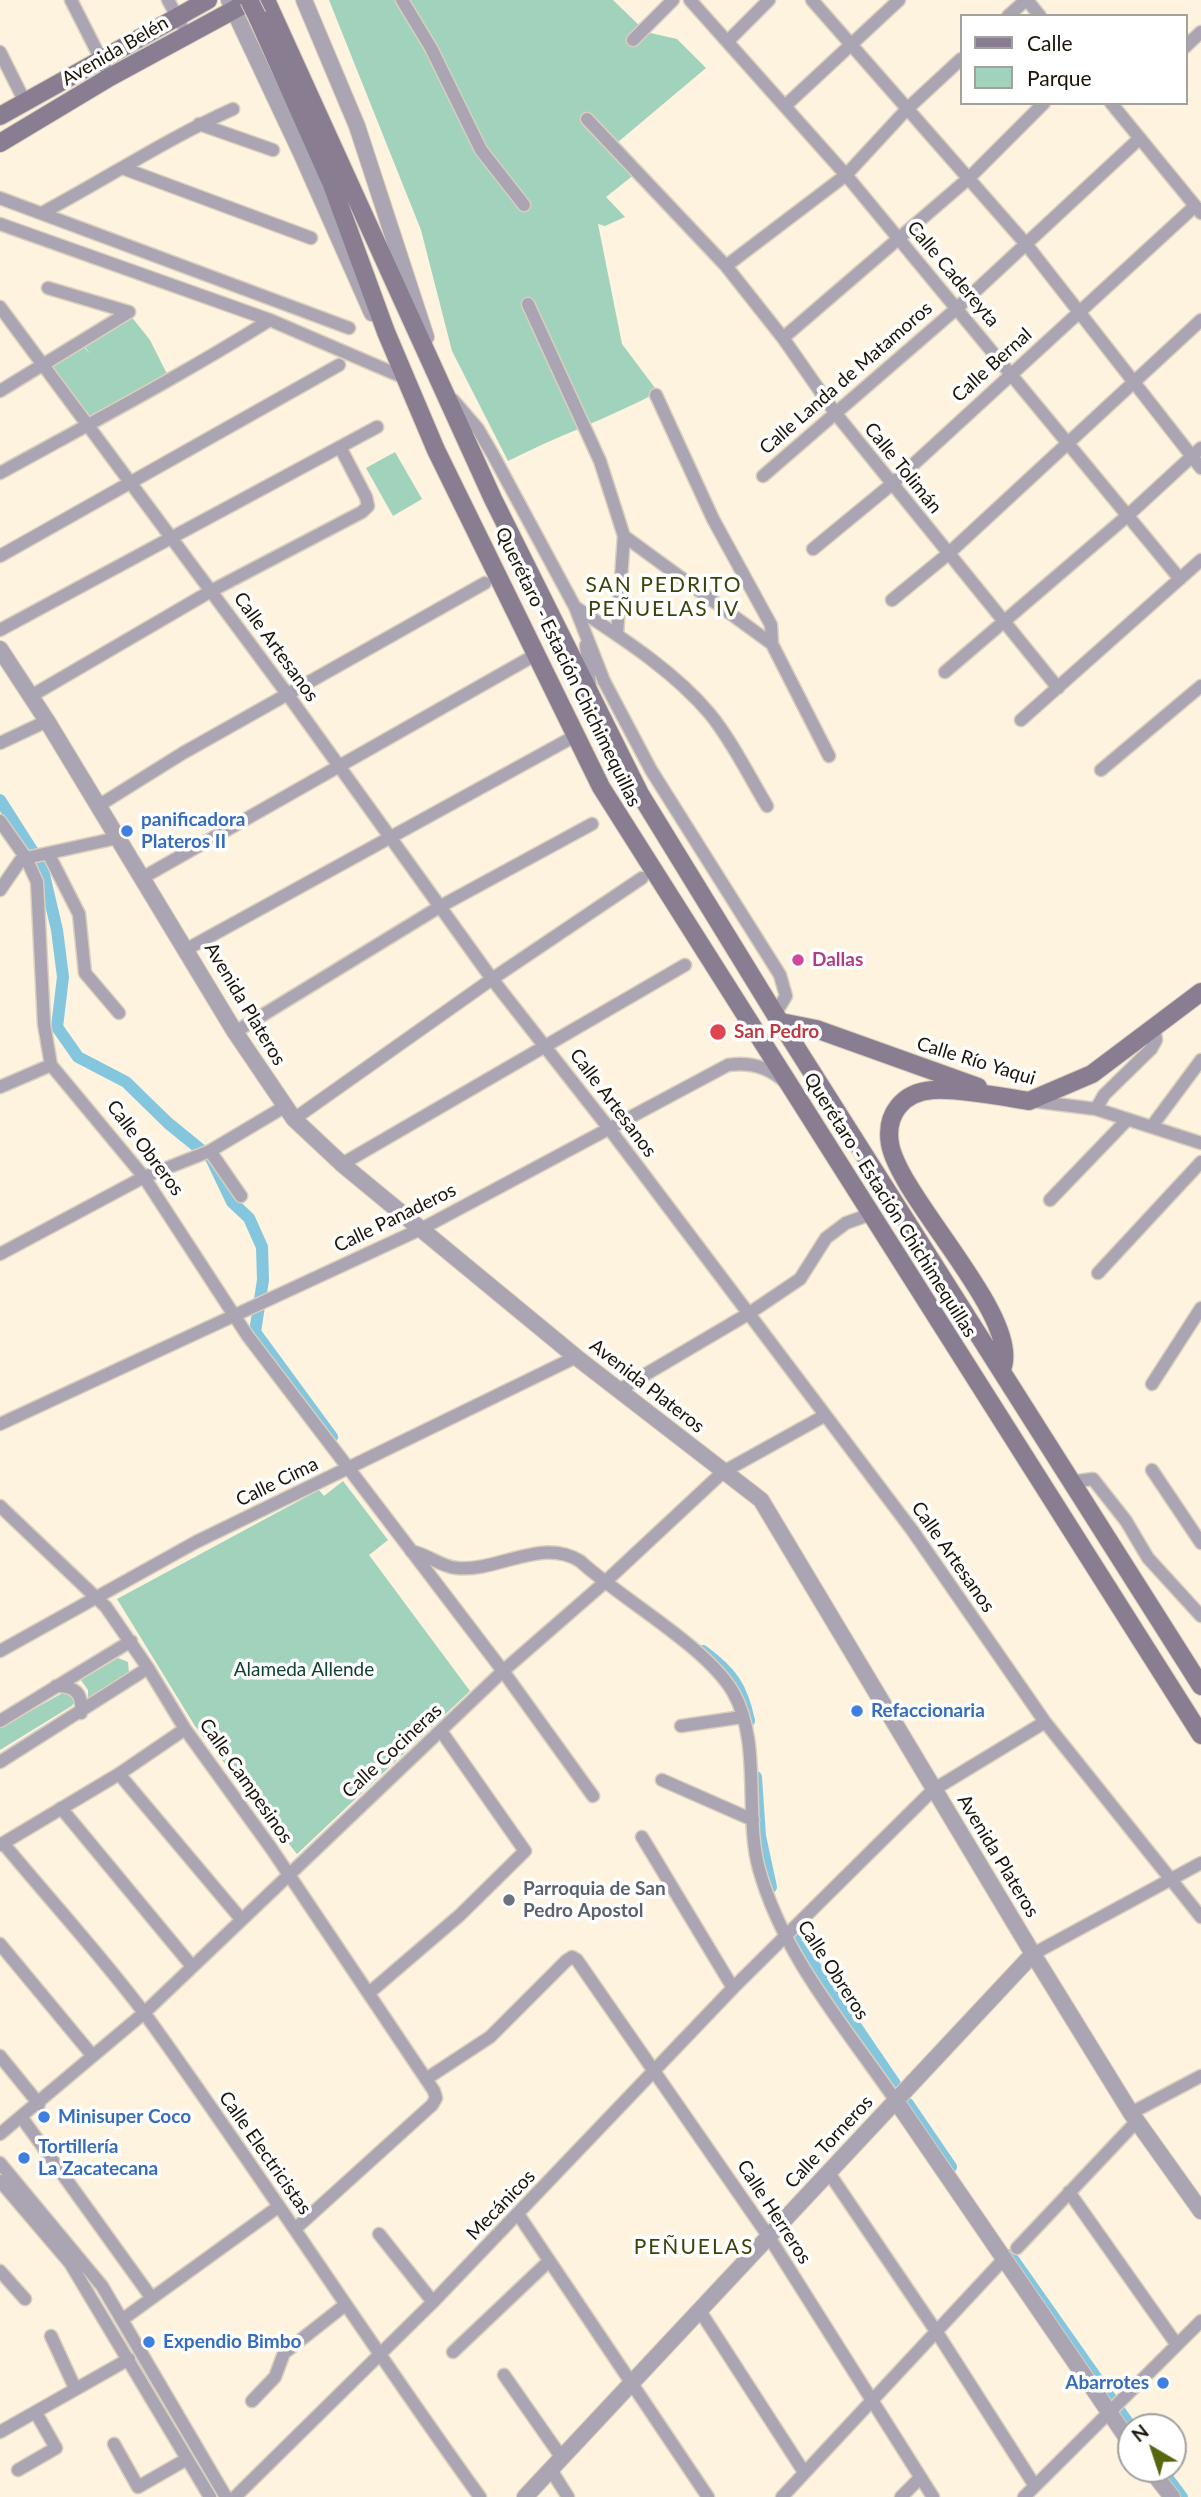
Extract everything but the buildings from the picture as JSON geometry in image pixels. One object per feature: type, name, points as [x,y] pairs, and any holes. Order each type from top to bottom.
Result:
[{"type":"main road","name":"Avenida Belén","points":[[0,143],[177,17],[208,0]]},
{"type":"main road","name":"Avenida Belén","points":[[0,116],[25,102],[186,34],[231,5],[259,5]]},
{"type":"main road","name":"Querétaro - Estación Chichimequillas","points":[[259,5],[436,370],[493,499],[640,794],[778,1018],[1201,1686]]},
{"type":"main road","name":"Querétaro - Estación Chichimequillas","points":[[259,5],[331,182],[405,378],[535,655],[615,811],[1201,1735]]},
{"type":"main road","points":[[963,1360],[994,1373],[1002,1369],[1004,1350],[971,1278],[899,1168],[890,1144],[890,1123],[897,1106],[911,1094],[934,1090],[1028,1101],[1092,1073],[1201,992]]},
{"type":"main road","name":"Calle Río Yaqui","points":[[778,1018],[816,1029],[969,1085],[1028,1101]]},
{"type":"street","points":[[71,0],[105,69]]},
{"type":"street","points":[[168,0],[186,34]]},
{"type":"street","points":[[304,0],[356,127],[436,370]]},
{"type":"street","points":[[402,0],[437,59],[481,150],[524,205]]},
{"type":"street","points":[[633,40],[673,0]]},
{"type":"street","name":"Calle Cadereyta","points":[[690,0],[846,175],[1011,373],[1126,517],[1180,579]]},
{"type":"street","points":[[728,41],[769,0]]},
{"type":"street","points":[[812,0],[1026,244],[1133,382],[1196,453],[1201,468]]},
{"type":"street","points":[[785,106],[899,0]]},
{"type":"street","points":[[1010,14],[1026,0],[1038,14]]},
{"type":"street","points":[[231,5],[302,155],[371,312],[386,332]]},
{"type":"street","points":[[1187,45],[1201,32]]},
{"type":"street","points":[[0,51],[25,102]]},
{"type":"street","points":[[726,266],[846,175],[907,109],[960,60]]},
{"type":"street","points":[[783,338],[970,178],[1042,105]]},
{"type":"street","points":[[1118,106],[1198,210]]},
{"type":"street","points":[[42,214],[233,108]]},
{"type":"street","name":"Calle Tolimán","points":[[587,119],[726,266],[783,338],[836,414],[1058,688]]},
{"type":"street","points":[[200,124],[273,150]]},
{"type":"street","name":"Calle Landa de Matamoros","points":[[763,476],[956,309],[1140,138]]},
{"type":"street","points":[[125,169],[311,239]]},
{"type":"street","points":[[0,198],[349,328]]},
{"type":"street","name":"Calle Bernal","points":[[813,549],[892,484],[1011,373],[1198,210]]},
{"type":"street","points":[[0,224],[270,320],[405,378]]},
{"type":"street","points":[[0,391],[129,312],[48,288]]},
{"type":"street","points":[[528,304],[600,461],[624,536],[617,634]]},
{"type":"street","name":"Calle Artesanos","points":[[1,310],[128,484],[288,695],[492,979],[547,1047],[912,1530],[1045,1722],[1201,1917]]},
{"type":"street","points":[[0,473],[186,372],[270,320]]},
{"type":"street","points":[[892,600],[948,554],[1201,320]]},
{"type":"street","points":[[0,556],[339,365]]},
{"type":"street","points":[[444,390],[478,429],[575,607],[604,681],[651,769],[780,975],[786,996],[778,1018]]},
{"type":"street","points":[[656,395],[713,519],[771,625],[772,645],[829,756]]},
{"type":"street","points":[[0,630],[377,427]]},
{"type":"street","points":[[31,696],[211,591],[368,506],[340,447]]},
{"type":"street","points":[[945,672],[1006,622],[1196,453]]},
{"type":"street","points":[[624,536],[772,645]]},
{"type":"street","points":[[1021,720],[1201,560]]},
{"type":"street","points":[[98,806],[485,583]]},
{"type":"street","points":[[575,607],[617,634],[692,694],[712,717],[767,806]]},
{"type":"street","points":[[585,631],[592,698]]},
{"type":"street","name":"Avenida Plateros","points":[[0,649],[187,949],[235,1032],[289,1113],[342,1164],[423,1228],[576,1357],[761,1500],[1033,1954],[1134,2117],[1201,2211]]},
{"type":"street","points":[[142,878],[535,655]]},
{"type":"street","points":[[1101,770],[1201,686]]},
{"type":"street","points":[[0,743],[47,721]]},
{"type":"street","points":[[187,949],[575,736]]},
{"type":"street","points":[[0,821],[26,858],[37,882],[44,1024],[51,1065],[0,1087]]},
{"type":"street","points":[[235,1032],[441,906],[592,824]]},
{"type":"street","points":[[0,890],[20,860],[49,856],[117,838]]},
{"type":"street","points":[[49,856],[79,914],[85,973],[119,1013]]},
{"type":"street","points":[[0,1254],[144,1177],[210,1152],[289,1113],[642,878]]},
{"type":"street","points":[[342,1164],[685,965]]},
{"type":"street","points":[[1096,1110],[1104,1095],[1151,1049],[1156,1040],[1154,1028]]},
{"type":"street","points":[[1152,1126],[1201,1060]]},
{"type":"street","name":"Calle Panaderos","points":[[0,1424],[423,1228],[728,1065],[744,1062],[764,1068],[779,1077],[796,1094]]},
{"type":"street","name":"Calle Obreros","points":[[51,1065],[144,1177],[235,1316],[503,1671],[593,1796]]},
{"type":"street","name":"Calle Río Yaqui","points":[[1028,1101],[1096,1110],[1201,1143]]},
{"type":"street","points":[[1050,1200],[1127,1120]]},
{"type":"street","points":[[210,1152],[241,1196]]},
{"type":"street","points":[[1098,1273],[1201,1163]]},
{"type":"street","points":[[619,1390],[748,1314],[800,1279],[834,1231],[871,1214]]},
{"type":"street","points":[[1152,1384],[1201,1308]]},
{"type":"street","name":"Calle Cima","points":[[0,1651],[196,1542],[576,1357]]},
{"type":"street","name":"Calle Cocineras","points":[[0,2134],[39,2104],[92,2055],[144,2013],[191,1965],[503,1671],[604,1583],[723,1472],[824,1416]]},
{"type":"street","points":[[1152,1470],[1201,1543]]},
{"type":"street","points":[[1070,1482],[1093,1479],[1126,1521],[1148,1558],[1201,1616]]},
{"type":"street","name":"Calle Campesinos","points":[[0,1506],[97,1596],[131,1641],[185,1729],[289,1875],[426,2079],[436,2098],[295,2229]]},
{"type":"street","name":"Calle Obreros","points":[[411,1551],[456,1568],[543,1553],[563,1553],[580,1561],[604,1583],[707,1662],[733,1692],[742,1717],[749,1754],[758,1867],[787,1936],[1003,2260],[1117,2417]]},
{"type":"street","points":[[0,1721],[131,1641]]},
{"type":"street","points":[[0,1762],[148,1668]]},
{"type":"street","points":[[55,1686],[69,1686],[77,1691],[82,1699],[81,1713]]},
{"type":"street","points":[[681,1726],[742,1717]]},
{"type":"street","name":"Mecánicos","points":[[235,2497],[379,2357],[733,1988],[933,1790],[1045,1722]]},
{"type":"street","points":[[1,1844],[119,1774],[185,1729]]},
{"type":"street","points":[[369,1993],[460,1915],[525,1851],[441,1731]]},
{"type":"street","points":[[119,1774],[241,1919]]},
{"type":"street","points":[[662,1780],[753,1820]]},
{"type":"street","points":[[61,1808],[191,1965]]},
{"type":"street","points":[[642,1837],[733,1988]]},
{"type":"street","name":"Calle Electricistas","points":[[1,1844],[144,2013],[295,2229],[379,2357],[480,2497]]},
{"type":"street","name":"Calle Torneros","points":[[526,2497],[1033,1954],[1170,1877],[1201,1863]]},
{"type":"street","points":[[0,1944],[92,2055]]},
{"type":"street","name":"Calle Herreros","points":[[426,2079],[499,2030],[572,1957],[577,1960],[769,2237],[870,2402],[933,2497]]},
{"type":"street","points":[[0,2056],[39,2104]]},
{"type":"street","points":[[1017,2248],[1134,2117],[1201,2076]]},
{"type":"street","points":[[22,2118],[151,2297]]},
{"type":"street","points":[[0,2163],[69,2243],[123,2319],[226,2497]]},
{"type":"street","points":[[829,2173],[936,2330],[1035,2486]]},
{"type":"street","points":[[0,2181],[70,2263],[210,2497]]},
{"type":"street","points":[[1069,2192],[1177,2345]]},
{"type":"street","points":[[123,2319],[278,2207]]},
{"type":"street","points":[[518,2214],[708,2497]]},
{"type":"street","points":[[379,2234],[433,2302]]},
{"type":"street","points":[[782,2497],[1003,2260]]},
{"type":"street","points":[[453,2351],[548,2262]]},
{"type":"street","points":[[0,2271],[21,2295]]},
{"type":"street","points":[[252,2401],[275,2377],[284,2353],[345,2305]]},
{"type":"street","points":[[700,2311],[804,2472]]},
{"type":"street","points":[[1024,2497],[1201,2321]]},
{"type":"street","points":[[51,2336],[75,2388]]},
{"type":"street","points":[[0,2431],[129,2359]]},
{"type":"street","points":[[504,2375],[556,2464],[568,2497]]},
{"type":"street","points":[[18,2470],[56,2448],[36,2413]]},
{"type":"street","points":[[114,2444],[138,2487],[187,2459]]},
{"type":"street","points":[[901,2497],[920,2478]]},
{"type":"street","points":[[1161,2483],[1172,2497]]},
{"type":"green space","points":[[329,0],[613,0],[646,32],[677,39],[706,68],[618,142],[640,170],[606,197],[625,217],[605,226],[598,224],[622,344],[658,392],[508,461],[452,351],[421,230]]},
{"type":"green space","points":[[130,315],[150,340],[167,374],[85,419],[45,367],[83,346],[90,354],[83,344]]},
{"type":"green space","points":[[395,452],[422,499],[393,516],[366,468]]},
{"type":"green space","name":"Alameda Allende","points":[[343,1481],[388,1540],[369,1555],[470,1691],[297,1854],[195,1726],[117,1599],[319,1490],[324,1496]]},
{"type":"green space","points":[[118,1658],[128,1662],[129,1673],[88,1698],[88,1690],[81,1680]]},
{"type":"green space","points":[[68,1690],[75,1694],[76,1702],[0,1750],[0,1728]]},
{"type":"waterway","points":[[0,800],[42,866],[57,930],[63,977],[57,1027],[78,1057],[126,1082],[168,1123],[211,1158],[232,1202],[249,1218],[262,1247],[263,1280],[255,1332],[332,1437]]},
{"type":"waterway","points":[[703,1651],[734,1681],[743,1698],[749,1721]]},
{"type":"waterway","points":[[756,1777],[760,1836],[771,1887]]},
{"type":"waterway","points":[[797,1940],[895,2084]]},
{"type":"waterway","points":[[908,2104],[951,2167]]},
{"type":"waterway","points":[[1010,2255],[1121,2413]]},
{"type":"waterway","points":[[1172,2483],[1182,2497]]},
{"type":"place","name":"panificadora Plateros II","points":[[127,831]]},
{"type":"place","name":"Dallas","points":[[798,960]]},
{"type":"place","name":"San Pedro","points":[[718,1032]]},
{"type":"place","name":"Refaccionaria","points":[[857,1711]]},
{"type":"place","name":"Parroquia de San Pedro Apostol","points":[[509,1900]]},
{"type":"place","name":"Minisuper Coco","points":[[44,2117]]},
{"type":"place","name":"Tortillería La Zacatecana","points":[[24,2158]]},
{"type":"place","name":"Expendio Bimbo","points":[[149,2342]]},
{"type":"place","name":"Abarrotes","points":[[1163,2383]]},
{"type":"district","name":"SAN PEDRITO PEÑUELAS IV","points":[[664,597]]},
{"type":"district","name":"PEÑUELAS","points":[[694,2247]]}]
